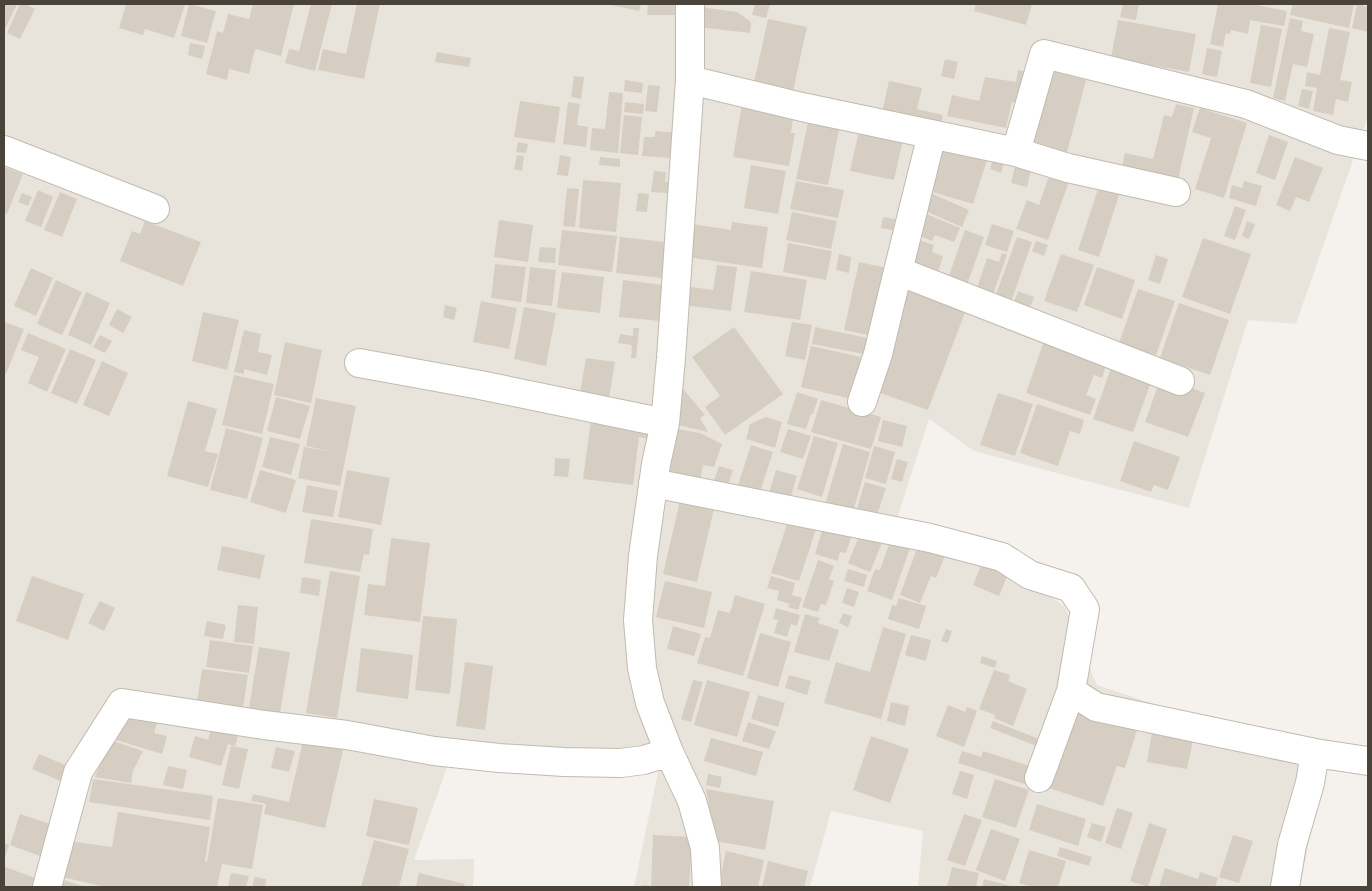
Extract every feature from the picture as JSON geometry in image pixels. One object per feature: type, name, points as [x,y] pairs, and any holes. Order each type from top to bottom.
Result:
[{"type":"street","points":[[690,4],[690,80],[671,358],[665,423],[653,483],[643,556],[638,620],[642,668],[650,703],[669,752],[692,800],[705,848],[707,887]]},
{"type":"street","points":[[1016,152],[1044,54],[1246,104],[1338,140],[1368,146]]},
{"type":"street","points":[[690,80],[802,107],[1016,152],[1068,168],[1176,192]]},
{"type":"street","points":[[862,402],[878,354],[932,134]]},
{"type":"street","points":[[4,150],[155,208]]},
{"type":"street","points":[[898,271],[1180,381]]},
{"type":"street","points":[[359,362],[665,423]]},
{"type":"street","points":[[653,483],[939,541],[1002,557],[1030,575],[1071,588],[1086,609],[1071,691],[1039,778]]},
{"type":"street","points":[[1071,691],[1096,707],[1314,753],[1368,761]]},
{"type":"street","points":[[47,887],[78,772],[122,703],[264,725],[347,735],[434,751],[499,758],[621,763],[644,760],[669,752]]},
{"type":"street","points":[[1284,887],[1292,845],[1310,783],[1314,753]]},
{"type":"shaded area","points":[[4,4],[1368,4],[1368,117],[1296,324],[1248,320],[1189,508],[974,451],[929,419],[895,525],[1015,571],[1065,607],[1097,685],[1325,761],[1300,887],[918,887],[923,831],[831,811],[810,887],[634,887],[661,758],[450,759],[414,860],[474,859],[473,887],[4,887]]},
{"type":"building","points":[[4,4],[17,4],[4,31]]},
{"type":"building","points":[[20,4],[25,4],[35,9],[20,39],[7,33]]},
{"type":"building","points":[[126,4],[185,4],[174,38],[145,29],[143,35],[119,28]]},
{"type":"building","points":[[189,4],[216,11],[207,43],[181,36]]},
{"type":"building","points":[[253,4],[294,4],[281,56],[255,49],[249,74],[229,69],[227,80],[206,74],[217,31],[223,33],[228,14],[249,19]]},
{"type":"building","points":[[311,4],[332,4],[315,71],[285,63],[289,49],[299,51]]},
{"type":"building","points":[[357,4],[380,4],[364,79],[318,70],[323,49],[346,54]]},
{"type":"building","points":[[607,4],[641,4],[639,11]]},
{"type":"building","points":[[648,4],[676,4],[676,15],[647,15]]},
{"type":"building","points":[[755,4],[770,4],[766,18],[752,15]]},
{"type":"building","points":[[976,4],[1032,4],[1026,25],[974,11]]},
{"type":"building","points":[[1123,4],[1139,4],[1136,20],[1120,17]]},
{"type":"building","points":[[1218,4],[1251,4],[1287,11],[1284,26],[1250,20],[1248,34],[1231,30],[1230,34],[1226,33],[1223,47],[1210,44]]},
{"type":"building","points":[[1293,4],[1354,4],[1349,28],[1290,15]]},
{"type":"building","points":[[1357,4],[1368,7],[1368,32],[1352,28]]},
{"type":"building","points":[[700,7],[737,12],[751,22],[750,33],[698,27]]},
{"type":"building","points":[[1290,18],[1303,21],[1301,31],[1314,34],[1307,67],[1293,64],[1285,101],[1273,98]]},
{"type":"building","points":[[768,19],[807,27],[793,91],[754,82]]},
{"type":"building","points":[[1118,20],[1196,34],[1189,72],[1111,58]]},
{"type":"building","points":[[1261,25],[1282,29],[1271,87],[1250,83]]},
{"type":"building","points":[[1329,28],[1350,32],[1340,80],[1352,82],[1348,102],[1336,99],[1333,115],[1313,111],[1317,88],[1305,86],[1307,72],[1320,75]]},
{"type":"building","points":[[190,43],[205,46],[202,59],[188,55]]},
{"type":"building","points":[[1207,48],[1222,51],[1217,77],[1202,74]]},
{"type":"building","points":[[437,52],[471,58],[469,67],[435,62]]},
{"type":"building","points":[[945,59],[958,62],[954,79],[941,76]]},
{"type":"building","points":[[1018,70],[1026,72],[1020,103],[1012,102],[1006,128],[947,116],[952,95],[979,101],[985,77],[1016,82]]},
{"type":"building","points":[[1051,71],[1086,80],[1065,160],[1029,150]]},
{"type":"building","points":[[574,76],[584,77],[581,99],[571,97]]},
{"type":"building","points":[[625,80],[643,83],[642,93],[624,91]]},
{"type":"building","points":[[889,81],[922,88],[917,109],[943,115],[941,126],[882,112]]},
{"type":"building","points":[[648,85],[660,86],[657,112],[645,111]]},
{"type":"building","points":[[1302,89],[1313,91],[1309,109],[1298,106]]},
{"type":"building","points":[[609,92],[623,93],[618,153],[590,150],[592,128],[605,129]]},
{"type":"building","points":[[520,101],[560,107],[555,143],[514,137]]},
{"type":"building","points":[[568,102],[580,104],[577,125],[588,127],[586,147],[563,144]]},
{"type":"building","points":[[625,102],[644,104],[643,114],[624,112]]},
{"type":"building","points":[[742,104],[794,113],[791,133],[795,133],[789,166],[733,157]]},
{"type":"building","points":[[1176,104],[1194,108],[1177,184],[1121,171],[1125,153],[1153,159],[1164,115],[1172,117]]},
{"type":"building","points":[[1200,108],[1247,123],[1224,198],[1195,189],[1211,138],[1192,132]]},
{"type":"building","points":[[624,115],[642,117],[638,155],[620,153]]},
{"type":"building","points":[[809,118],[840,125],[828,185],[796,179]]},
{"type":"building","points":[[655,131],[680,133],[672,158],[642,156],[644,137],[655,137]]},
{"type":"building","points":[[859,131],[903,140],[894,180],[850,171]]},
{"type":"building","points":[[1269,135],[1288,142],[1275,180],[1256,173]]},
{"type":"building","points":[[518,142],[528,144],[526,153],[516,152]]},
{"type":"building","points":[[939,146],[987,160],[973,204],[926,190]]},
{"type":"building","points":[[517,155],[524,156],[522,171],[514,169]]},
{"type":"building","points":[[560,155],[571,157],[568,176],[557,175]]},
{"type":"building","points":[[600,157],[620,159],[620,167],[599,165]]},
{"type":"building","points":[[1295,157],[1323,168],[1309,202],[1296,197],[1290,211],[1276,205]]},
{"type":"building","points":[[993,159],[1004,163],[1001,173],[990,169]]},
{"type":"building","points":[[751,165],[786,171],[778,214],[744,208]]},
{"type":"building","points":[[1015,166],[1031,170],[1027,187],[1011,183]]},
{"type":"building","points":[[4,167],[23,174],[7,214],[4,213]]},
{"type":"building","points":[[654,171],[666,172],[665,182],[669,182],[667,193],[651,192]]},
{"type":"building","points":[[1050,173],[1070,179],[1048,240],[1016,229],[1027,200],[1039,205]]},
{"type":"building","points":[[583,180],[621,183],[616,232],[579,228]]},
{"type":"building","points":[[796,181],[844,190],[838,218],[790,209]]},
{"type":"building","points":[[1244,181],[1262,186],[1256,206],[1229,198],[1232,185],[1242,188]]},
{"type":"building","points":[[1100,183],[1121,189],[1099,257],[1078,250]]},
{"type":"building","points":[[567,188],[579,189],[575,227],[563,226]]},
{"type":"building","points":[[38,190],[53,197],[41,227],[25,221]]},
{"type":"building","points":[[60,192],[77,199],[62,237],[44,230]]},
{"type":"building","points":[[928,192],[969,210],[962,227],[921,209]]},
{"type":"building","points":[[22,193],[32,197],[28,206],[18,202]]},
{"type":"building","points":[[638,193],[649,194],[647,212],[636,211]]},
{"type":"building","points":[[1235,206],[1246,210],[1235,240],[1224,236]]},
{"type":"building","points":[[792,212],[837,221],[831,249],[786,240]]},
{"type":"building","points":[[924,213],[960,228],[954,242],[935,235],[932,241],[915,234]]},
{"type":"building","points":[[883,217],[895,219],[893,230],[881,228]]},
{"type":"building","points":[[499,220],[533,225],[528,262],[494,257]]},
{"type":"building","points":[[145,221],[201,242],[183,286],[120,261],[132,231],[140,234]]},
{"type":"building","points":[[1247,221],[1255,224],[1249,239],[1242,236]]},
{"type":"building","points":[[732,222],[768,227],[762,268],[687,257],[692,224],[731,230]]},
{"type":"building","points":[[992,224],[1014,231],[1007,252],[985,245]]},
{"type":"building","points":[[562,230],[617,236],[612,272],[558,265]]},
{"type":"building","points":[[965,230],[984,237],[967,285],[948,278]]},
{"type":"building","points":[[620,237],[666,242],[662,278],[616,273]]},
{"type":"building","points":[[1017,237],[1032,242],[1011,302],[995,297]]},
{"type":"building","points":[[1203,238],[1251,254],[1230,314],[1182,297]]},
{"type":"building","points":[[916,239],[934,245],[932,252],[943,256],[937,275],[907,266]]},
{"type":"building","points":[[1036,241],[1048,245],[1044,256],[1032,251]]},
{"type":"building","points":[[788,243],[832,251],[826,280],[783,272]]},
{"type":"building","points":[[540,247],[556,248],[555,263],[538,262]]},
{"type":"building","points":[[1002,253],[1007,255],[992,297],[976,291],[987,258],[999,262]]},
{"type":"building","points":[[839,254],[851,257],[849,273],[836,270]]},
{"type":"building","points":[[1061,254],[1094,265],[1077,312],[1044,301]]},
{"type":"building","points":[[1156,255],[1168,259],[1160,284],[1148,280]]},
{"type":"building","points":[[859,262],[887,268],[872,336],[844,330]]},
{"type":"building","points":[[495,264],[526,267],[521,302],[491,298]]},
{"type":"building","points":[[717,265],[737,267],[731,311],[682,305],[685,286],[713,290]]},
{"type":"building","points":[[530,267],[556,270],[552,306],[526,303]]},
{"type":"building","points":[[1097,267],[1135,280],[1122,319],[1084,305]]},
{"type":"building","points":[[31,268],[53,278],[36,316],[14,306]]},
{"type":"building","points":[[751,271],[807,280],[800,320],[744,312]]},
{"type":"building","points":[[562,272],[604,277],[600,313],[557,308]]},
{"type":"building","points":[[56,280],[82,292],[62,335],[37,324]]},
{"type":"building","points":[[623,280],[664,285],[660,321],[619,317]]},
{"type":"building","points":[[911,286],[967,307],[928,410],[872,390]]},
{"type":"building","points":[[1138,289],[1175,301],[1156,355],[1119,343]]},
{"type":"building","points":[[1018,291],[1034,297],[1030,308],[1014,302]]},
{"type":"building","points":[[86,292],[110,303],[91,345],[68,335]]},
{"type":"building","points":[[481,301],[517,308],[509,349],[473,342]]},
{"type":"building","points":[[1179,303],[1229,320],[1210,375],[1160,358]]},
{"type":"building","points":[[445,305],[457,308],[454,320],[443,317]]},
{"type":"building","points":[[524,307],[556,313],[546,366],[514,359]]},
{"type":"building","points":[[117,309],[132,317],[123,333],[109,325]]},
{"type":"building","points":[[203,312],[239,320],[227,370],[192,361]]},
{"type":"building","points":[[4,322],[24,329],[6,374],[4,373]]},
{"type":"building","points":[[792,322],[812,325],[805,360],[785,356]]},
{"type":"building","points":[[734,327],[783,394],[725,435],[705,407],[720,396],[692,357]]},
{"type":"building","points":[[815,327],[872,339],[869,355],[812,344]]},
{"type":"building","points":[[633,328],[639,328],[636,358],[631,358],[632,345],[618,343],[620,334],[633,336]]},
{"type":"building","points":[[244,330],[261,334],[258,352],[272,355],[267,375],[244,369],[244,374],[234,372]]},
{"type":"building","points":[[28,333],[66,349],[47,392],[28,383],[39,357],[21,350]]},
{"type":"building","points":[[100,335],[112,341],[105,353],[93,347]]},
{"type":"building","points":[[1045,338],[1108,360],[1102,378],[1094,375],[1086,395],[1096,399],[1090,415],[1026,393]]},
{"type":"building","points":[[285,342],[322,350],[311,403],[274,395]]},
{"type":"building","points":[[811,346],[861,357],[851,399],[801,387]]},
{"type":"building","points":[[70,349],[96,360],[77,404],[51,393]]},
{"type":"building","points":[[586,358],[615,362],[608,404],[579,399]]},
{"type":"building","points":[[102,361],[128,373],[109,416],[83,405]]},
{"type":"building","points":[[1111,368],[1151,382],[1133,432],[1093,419]]},
{"type":"building","points":[[234,375],[274,384],[262,434],[222,425]]},
{"type":"building","points":[[1161,377],[1205,393],[1188,437],[1145,422]]},
{"type":"building","points":[[680,385],[705,415],[700,418],[708,432],[674,424]]},
{"type":"building","points":[[797,392],[818,399],[806,429],[787,424]]},
{"type":"building","points":[[998,393],[1033,404],[1015,456],[980,445]]},
{"type":"building","points":[[276,397],[310,406],[300,439],[267,431]]},
{"type":"building","points":[[316,398],[356,406],[340,486],[298,478],[304,447],[334,452],[306,446]]},
{"type":"building","points":[[821,400],[881,417],[871,449],[811,432]]},
{"type":"building","points":[[188,401],[217,409],[205,451],[218,454],[208,487],[167,476]]},
{"type":"building","points":[[1037,404],[1084,420],[1080,434],[1070,431],[1058,466],[1020,453]]},
{"type":"building","points":[[766,417],[782,422],[775,448],[746,439],[750,424]]},
{"type":"building","points":[[591,420],[652,429],[650,439],[639,437],[633,485],[583,479]]},
{"type":"building","points":[[883,420],[907,426],[902,447],[878,441]]},
{"type":"building","points":[[226,428],[263,438],[247,499],[210,490]]},
{"type":"building","points":[[677,429],[700,433],[722,444],[714,467],[703,465],[700,481],[669,475]]},
{"type":"building","points":[[788,429],[811,436],[803,459],[780,452]]},
{"type":"building","points":[[814,436],[838,443],[822,497],[797,489]]},
{"type":"building","points":[[270,437],[300,444],[291,475],[262,467]]},
{"type":"building","points":[[1134,441],[1180,457],[1168,490],[1154,485],[1151,492],[1120,481]]},
{"type":"building","points":[[843,444],[870,452],[851,519],[823,511]]},
{"type":"building","points":[[751,445],[773,452],[759,495],[737,488]]},
{"type":"building","points":[[874,446],[895,452],[886,484],[865,478]]},
{"type":"building","points":[[555,458],[570,459],[568,477],[554,476]]},
{"type":"building","points":[[897,459],[908,462],[902,482],[891,479]]},
{"type":"building","points":[[719,466],[733,470],[727,488],[713,483]]},
{"type":"building","points":[[260,470],[296,480],[286,513],[250,502]]},
{"type":"building","points":[[347,470],[390,478],[381,525],[338,517]]},
{"type":"building","points":[[776,470],[797,476],[789,503],[768,497]]},
{"type":"building","points":[[865,482],[886,488],[875,521],[855,515]]},
{"type":"building","points":[[307,485],[338,491],[333,517],[302,512]]},
{"type":"building","points":[[682,492],[716,500],[697,582],[663,574]]},
{"type":"building","points":[[790,515],[818,523],[799,581],[771,573]]},
{"type":"building","points":[[311,519],[373,529],[369,555],[364,554],[360,572],[304,563]]},
{"type":"building","points":[[824,524],[853,532],[846,553],[840,552],[838,561],[815,554]]},
{"type":"building","points":[[862,529],[884,538],[870,572],[848,563]]},
{"type":"building","points":[[892,536],[912,542],[892,600],[867,591],[875,569],[880,570]]},
{"type":"building","points":[[391,538],[430,543],[420,622],[364,615],[368,584],[385,586]]},
{"type":"building","points":[[919,543],[946,553],[936,578],[931,576],[920,603],[900,595]]},
{"type":"building","points":[[222,546],[265,555],[260,579],[217,570]]},
{"type":"building","points":[[818,560],[834,566],[829,579],[834,581],[826,605],[821,604],[818,612],[802,607]]},
{"type":"building","points":[[982,563],[1008,574],[999,596],[973,585]]},
{"type":"building","points":[[848,569],[867,575],[864,587],[844,581]]},
{"type":"building","points":[[330,571],[360,576],[337,718],[306,713]]},
{"type":"building","points":[[32,576],[84,594],[68,640],[16,621]]},
{"type":"building","points":[[771,576],[795,583],[792,595],[802,598],[798,610],[788,607],[790,604],[777,600],[779,591],[767,588]]},
{"type":"building","points":[[302,577],[321,580],[319,596],[300,593]]},
{"type":"building","points":[[665,581],[712,592],[704,628],[656,617]]},
{"type":"building","points":[[847,588],[859,592],[854,607],[842,603]]},
{"type":"building","points":[[735,595],[765,604],[743,676],[697,663],[705,637],[710,638],[718,610],[730,613]]},
{"type":"building","points":[[899,598],[926,606],[919,629],[888,619],[892,605],[896,606]]},
{"type":"building","points":[[100,601],[115,608],[104,631],[88,623]]},
{"type":"building","points":[[238,605],[258,607],[254,644],[234,642]]},
{"type":"building","points":[[776,608],[800,615],[797,626],[791,624],[787,637],[774,633],[778,620],[773,619]]},
{"type":"building","points":[[843,613],[852,616],[848,627],[839,623]]},
{"type":"building","points":[[805,614],[820,618],[818,623],[839,630],[829,661],[794,652]]},
{"type":"building","points":[[423,616],[457,619],[450,694],[415,690]]},
{"type":"building","points":[[207,621],[226,625],[223,639],[204,636]]},
{"type":"building","points":[[673,626],[701,634],[694,656],[667,649]]},
{"type":"building","points":[[883,627],[906,634],[881,719],[824,703],[836,662],[870,672]]},
{"type":"building","points":[[946,629],[952,631],[948,643],[941,641]]},
{"type":"building","points":[[760,633],[791,642],[778,687],[747,678]]},
{"type":"building","points":[[911,635],[931,640],[926,661],[905,655]]},
{"type":"building","points":[[210,640],[253,646],[249,673],[206,667]]},
{"type":"building","points":[[259,647],[290,652],[280,713],[249,708]]},
{"type":"building","points":[[361,648],[413,655],[408,699],[356,692]]},
{"type":"building","points":[[982,656],[997,661],[995,668],[980,663]]},
{"type":"building","points":[[465,662],[493,666],[485,730],[456,726]]},
{"type":"building","points":[[202,669],[248,675],[242,714],[196,708]]},
{"type":"building","points":[[994,670],[1010,675],[1008,681],[1027,689],[1013,726],[994,718],[995,715],[979,709]]},
{"type":"building","points":[[789,675],[811,681],[807,695],[785,688]]},
{"type":"building","points":[[693,680],[703,682],[691,722],[681,719]]},
{"type":"building","points":[[707,680],[750,692],[737,737],[694,725]]},
{"type":"building","points":[[758,695],[785,703],[778,727],[751,719]]},
{"type":"building","points":[[891,702],[909,706],[905,726],[887,721]]},
{"type":"building","points":[[948,705],[965,712],[967,707],[977,711],[964,747],[936,736]]},
{"type":"building","points":[[1070,708],[1137,730],[1125,768],[1117,766],[1103,806],[1043,786]]},
{"type":"building","points":[[130,714],[158,719],[154,733],[167,736],[162,754],[113,739]]},
{"type":"building","points":[[993,721],[1042,740],[1039,747],[990,728]]},
{"type":"building","points":[[213,722],[240,729],[235,746],[228,744],[221,766],[189,757],[195,736],[208,740]]},
{"type":"building","points":[[748,722],[776,731],[769,749],[742,741]]},
{"type":"building","points":[[1152,732],[1193,740],[1187,769],[1147,762]]},
{"type":"building","points":[[871,736],[909,749],[890,803],[853,790]]},
{"type":"building","points":[[711,738],[763,752],[756,776],[704,761]]},
{"type":"building","points":[[110,740],[143,751],[133,771],[131,783],[95,777]]},
{"type":"building","points":[[303,741],[343,750],[325,828],[264,814],[266,804],[251,801],[253,794],[289,802]]},
{"type":"building","points":[[231,746],[248,749],[239,789],[222,785]]},
{"type":"building","points":[[276,747],[295,751],[289,772],[271,768]]},
{"type":"building","points":[[962,751],[981,757],[983,751],[1036,768],[1031,786],[958,763]]},
{"type":"building","points":[[39,754],[75,769],[68,784],[32,769]]},
{"type":"building","points":[[168,766],[187,770],[183,789],[163,785]]},
{"type":"building","points":[[960,771],[974,775],[967,799],[952,794]]},
{"type":"building","points":[[708,774],[722,777],[720,788],[706,785]]},
{"type":"building","points":[[93,779],[213,796],[210,820],[89,802]]},
{"type":"building","points":[[995,779],[1029,790],[1016,828],[982,817]]},
{"type":"building","points":[[706,789],[774,801],[765,850],[715,841]]},
{"type":"building","points":[[218,798],[263,805],[252,869],[222,864],[217,887],[105,887],[58,876],[68,841],[112,847],[118,812],[210,827],[205,862],[207,862]]},
{"type":"building","points":[[374,799],[418,808],[409,845],[366,836]]},
{"type":"building","points":[[1037,804],[1086,819],[1078,846],[1029,830]]},
{"type":"building","points":[[1117,808],[1133,813],[1121,849],[1105,843]]},
{"type":"building","points":[[20,814],[59,827],[48,859],[10,845]]},
{"type":"building","points":[[964,814],[982,820],[965,866],[947,860]]},
{"type":"building","points":[[1092,823],[1106,827],[1101,842],[1087,837]]},
{"type":"building","points":[[1149,823],[1167,829],[1148,887],[1130,881]]},
{"type":"building","points":[[991,829],[1020,839],[1005,881],[976,870]]},
{"type":"building","points":[[653,835],[692,837],[689,887],[643,887],[643,885],[651,886]]},
{"type":"building","points":[[1233,835],[1253,841],[1239,883],[1219,877]]},
{"type":"building","points":[[374,840],[409,849],[399,887],[361,887]]},
{"type":"building","points":[[4,843],[9,845],[4,859]]},
{"type":"building","points":[[1060,847],[1092,857],[1089,866],[1057,856]]},
{"type":"building","points":[[1029,850],[1066,861],[1058,887],[1033,887],[1019,883]]},
{"type":"building","points":[[726,851],[764,860],[758,887],[718,887]]},
{"type":"building","points":[[768,861],[808,871],[804,887],[762,887]]},
{"type":"building","points":[[5,867],[41,880],[39,887],[4,887]]},
{"type":"building","points":[[952,867],[979,873],[976,887],[947,887]]},
{"type":"building","points":[[1165,868],[1198,879],[1200,872],[1218,878],[1215,887],[1159,887]]},
{"type":"building","points":[[231,873],[249,876],[246,887],[228,887]]},
{"type":"building","points":[[419,873],[465,884],[464,887],[416,887]]},
{"type":"building","points":[[255,877],[266,879],[265,887],[252,887]]},
{"type":"building","points":[[60,879],[86,887],[57,887]]},
{"type":"building","points":[[984,879],[1015,887],[982,887]]}]
